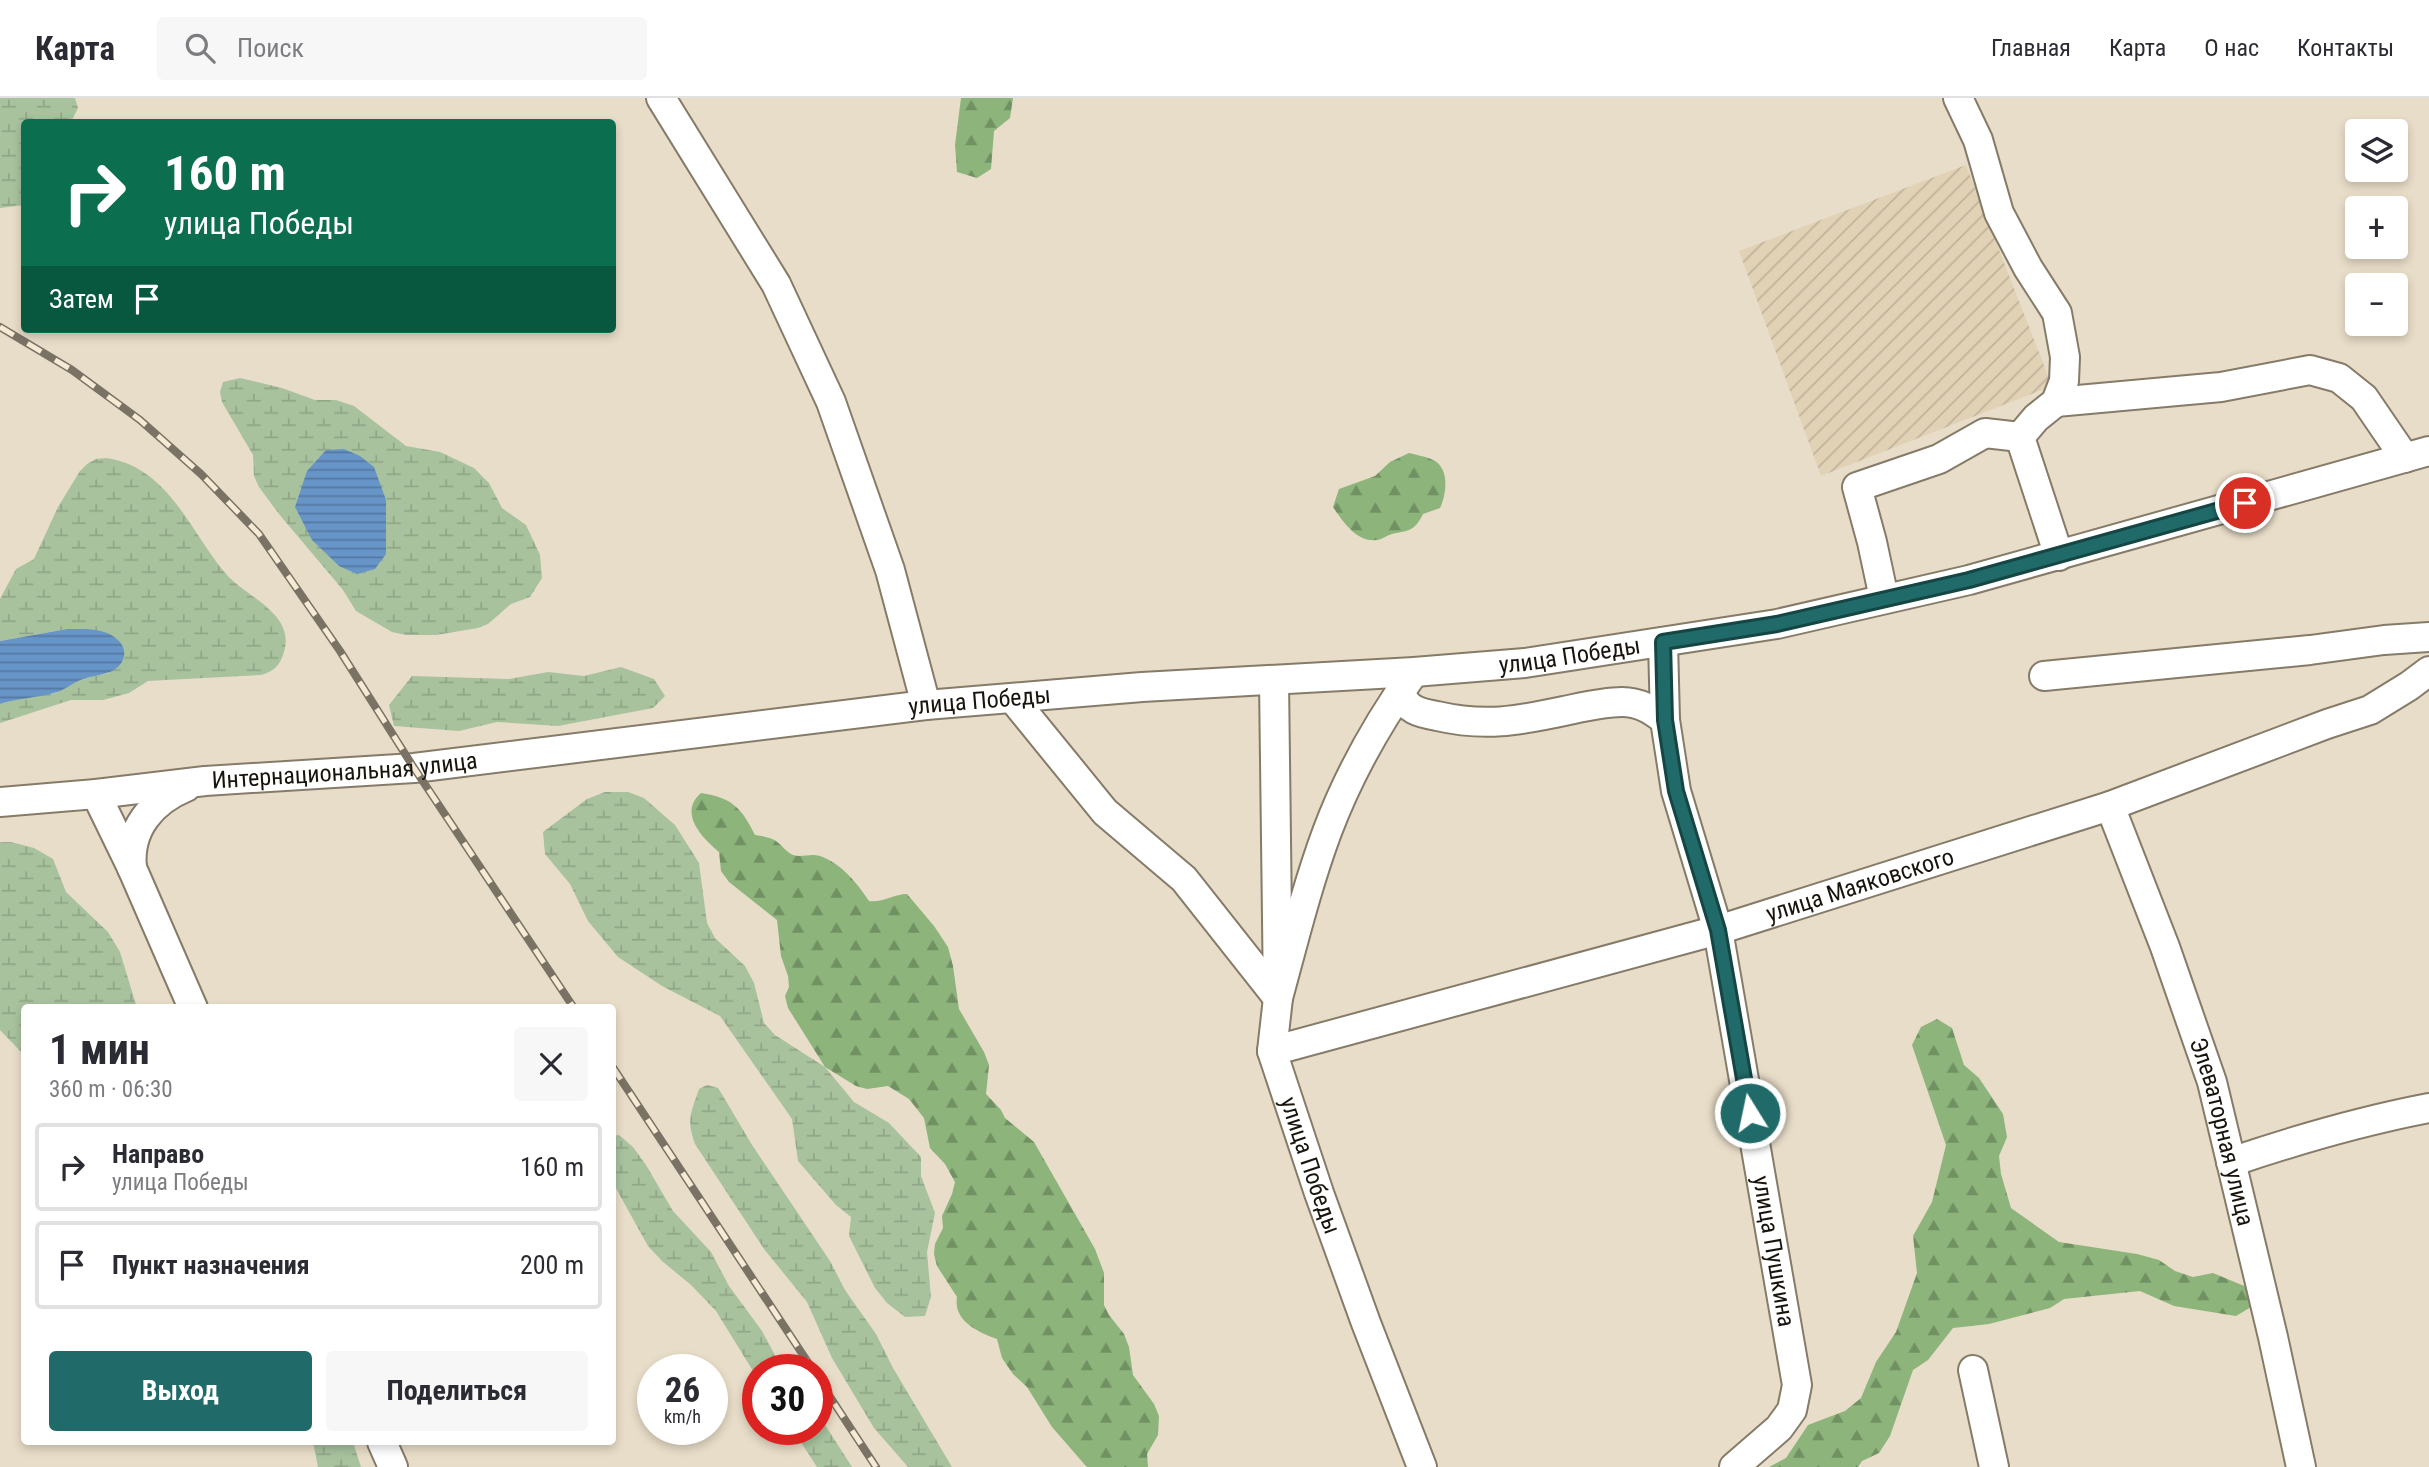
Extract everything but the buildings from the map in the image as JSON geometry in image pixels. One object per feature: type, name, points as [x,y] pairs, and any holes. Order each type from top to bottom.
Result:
[{"type":"street","points":[[661,98],[776,284],[831,402],[890,570],[926,705]]},
{"type":"street","points":[[1958,98],[1978,140],[1999,213],[2028,268],[2057,313],[2065,357],[2064,381],[2056,402],[2036,418],[2020,437]]},
{"type":"street","points":[[2056,402],[2221,387],[2310,370],[2339,378],[2364,398],[2417,454]]},
{"type":"street","points":[[1884,598],[1857,487],[1939,459],[1985,433],[2020,437]]},
{"type":"street","points":[[2020,437],[2059,556]]},
{"type":"street","name":"улица Победы","points":[[689,736],[926,705],[1142,687],[1273,680],[1407,682],[1777,624],[1969,580],[2417,454]]},
{"type":"street","points":[[2044,676],[2429,637]]},
{"type":"street","name":"улица Пушкина","points":[[1663,642],[1665,720],[1676,791],[1718,930],[1797,1385],[1792,1410],[1779,1428],[1734,1467]]},
{"type":"street","name":"улица Маяковского","points":[[1272,1051],[1718,930],[2110,806],[2370,710],[2429,671]]},
{"type":"street","name":"улица Победы","points":[[1273,680],[1278,998],[1272,1051],[1361,1310],[1422,1467]]},
{"type":"street","points":[[1407,682],[1403,702],[1415,711],[1469,723],[1525,720],[1599,704],[1623,702],[1642,704],[1665,720]]},
{"type":"street","points":[[1278,998],[1326,835],[1353,775],[1407,682]]},
{"type":"street","points":[[1013,699],[1105,812],[1184,879],[1278,998]]},
{"type":"street","name":"Интернациональная улица","points":[[0,802],[205,781],[414,768],[689,736]]},
{"type":"street","points":[[132,868],[134,839],[139,826],[153,807],[171,793],[205,781]]},
{"type":"street","points":[[96,794],[132,868],[191,1004]]},
{"type":"street","name":"Элеваторная улица","points":[[2110,806],[2165,947],[2212,1082],[2301,1467]]},
{"type":"street","points":[[2231,1162],[2363,1121],[2429,1108]]},
{"type":"street","points":[[1973,1370],[1994,1467]]},
{"type":"street","points":[[383,1445],[393,1467]]},
{"type":"shaded area","points":[[1966,165],[2052,386],[1821,476],[1739,251]]},
{"type":"green space","points":[[0,98],[75,98],[78,108],[72,119],[21,119],[21,205],[0,208]]},
{"type":"green space","points":[[961,98],[1013,98],[1010,118],[994,131],[991,169],[977,178],[957,172],[955,145]]},
{"type":"green space","points":[[240,378],[282,388],[315,400],[336,400],[354,406],[406,446],[440,452],[474,468],[489,483],[502,508],[526,525],[540,555],[542,578],[530,597],[511,604],[488,624],[436,635],[392,632],[356,611],[343,590],[259,487],[254,476],[253,455],[222,402],[220,392],[223,382]]},
{"type":"green space","points":[[1409,453],[1431,459],[1441,467],[1445,488],[1440,508],[1423,514],[1417,524],[1407,531],[1373,540],[1359,536],[1347,526],[1333,507],[1339,489],[1375,476],[1390,462]]},
{"type":"green space","points":[[106,458],[128,464],[146,474],[162,488],[226,574],[277,618],[286,641],[283,655],[275,668],[261,675],[148,681],[129,693],[103,700],[71,700],[0,723],[0,704],[56,693],[80,679],[109,673],[67,629],[0,641],[0,599],[16,569],[34,559],[58,507],[80,471],[96,459]]},
{"type":"green space","points":[[621,667],[654,679],[665,696],[653,708],[558,726],[497,722],[459,731],[394,726],[389,705],[412,676],[509,679],[548,672],[584,676]]},
{"type":"green space","points":[[605,792],[628,792],[644,798],[675,825],[699,863],[707,923],[715,938],[745,966],[754,983],[764,1023],[775,1035],[825,1067],[854,1102],[889,1123],[921,1157],[921,1176],[935,1213],[927,1252],[931,1297],[925,1316],[905,1317],[887,1303],[875,1288],[849,1236],[851,1217],[836,1205],[798,1161],[792,1119],[720,1016],[662,986],[618,957],[588,921],[570,884],[545,854],[543,832],[587,799]]},
{"type":"green space","points":[[701,793],[721,798],[734,805],[745,817],[755,835],[774,840],[791,854],[820,856],[835,863],[854,881],[869,901],[907,894],[948,947],[959,1009],[989,1065],[986,1094],[1005,1118],[1034,1142],[1095,1249],[1104,1273],[1104,1305],[1124,1334],[1133,1375],[1154,1404],[1159,1416],[1158,1435],[1147,1454],[1148,1467],[1085,1465],[1052,1427],[1027,1387],[1013,1374],[1002,1358],[997,1339],[975,1329],[959,1313],[957,1297],[937,1266],[934,1254],[935,1244],[943,1228],[942,1216],[955,1182],[945,1164],[930,1148],[924,1118],[909,1099],[888,1086],[867,1089],[856,1086],[825,1067],[788,1008],[785,996],[789,987],[788,976],[781,956],[777,920],[729,882],[721,871],[719,852],[695,825],[692,809],[694,801]]},
{"type":"green space","points":[[0,842],[11,842],[34,848],[53,859],[66,892],[108,932],[120,952],[136,1004],[21,1004],[21,1052],[0,1030]]},
{"type":"green space","points":[[1937,1019],[1952,1028],[1964,1065],[1979,1078],[2003,1114],[2007,1137],[1999,1156],[2011,1208],[2059,1242],[2137,1254],[2159,1260],[2175,1271],[2193,1277],[2213,1273],[2249,1288],[2251,1307],[2236,1316],[2174,1306],[2140,1291],[2064,1299],[2050,1308],[1989,1324],[1953,1328],[1928,1360],[1913,1370],[1890,1436],[1879,1453],[1862,1461],[1858,1467],[1769,1467],[1786,1458],[1808,1425],[1845,1411],[1861,1398],[1876,1362],[1896,1332],[1917,1273],[1913,1236],[1932,1202],[1946,1145],[1912,1045],[1921,1027]]},
{"type":"green space","points":[[707,1085],[718,1088],[752,1145],[830,1261],[845,1290],[876,1334],[893,1368],[952,1467],[908,1467],[874,1428],[833,1360],[833,1354],[830,1354],[807,1302],[764,1249],[695,1144],[691,1116],[699,1089]]},
{"type":"green space","points":[[619,1135],[633,1147],[646,1165],[673,1211],[711,1252],[729,1286],[762,1331],[774,1354],[743,1354],[716,1311],[648,1246],[616,1188],[616,1136]]},
{"type":"green space","points":[[833,1437],[852,1467],[817,1467],[803,1445],[833,1445]]},
{"type":"green space","points":[[314,1445],[354,1445],[361,1467],[318,1467]]},
{"type":"water","points":[[344,449],[360,456],[374,467],[386,500],[386,554],[375,569],[357,574],[339,566],[312,540],[295,507],[307,471],[326,450]]},
{"type":"water","points":[[67,629],[94,630],[114,636],[123,648],[122,662],[108,673],[79,680],[58,692],[0,704],[0,641]]},
{"type":"railway","points":[[0,327],[72,370],[140,420],[201,474],[259,534],[340,651],[414,768],[571,1004]]},
{"type":"railway","points":[[616,1072],[802,1354]]},
{"type":"railway","points":[[833,1401],[876,1467]]},
{"type":"route","points":[[1750,1113],[1718,930],[1676,791],[1665,720],[1663,642],[1777,624],[1969,580],[2245,503]]}]
